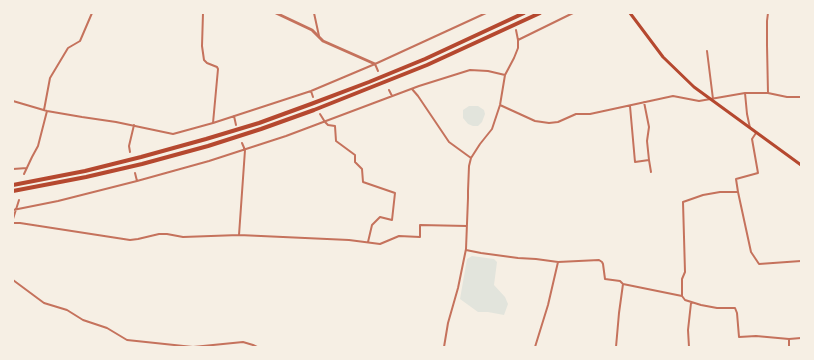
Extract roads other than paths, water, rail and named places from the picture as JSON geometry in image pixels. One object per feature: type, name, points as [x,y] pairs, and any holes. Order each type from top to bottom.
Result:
[{"type":"highway","points":[[13,185],[85,171],[141,157],[259,123],[369,82],[425,59],[524,13]]},
{"type":"highway","points":[[13,191],[86,177],[142,164],[208,146],[261,129],[321,108],[427,65],[540,13]]},
{"type":"main road","points":[[630,13],[663,57],[694,87],[801,164]]},
{"type":"street","points":[[44,110],[50,78],[68,48],[80,41],[92,13]]},
{"type":"street","points":[[203,13],[202,46],[204,60],[218,69],[213,123]]},
{"type":"street","points":[[276,13],[312,30],[323,41],[375,64],[378,71]]},
{"type":"street","points":[[314,13],[319,36]]},
{"type":"street","points":[[13,101],[47,111],[134,125],[173,134],[213,123],[311,91],[375,64],[486,13]]},
{"type":"street","points":[[518,40],[573,13]]},
{"type":"street","points":[[768,13],[768,93]]},
{"type":"street","points":[[444,347],[448,323],[458,288],[466,250],[468,191],[471,158],[492,129],[500,105],[506,75],[518,48],[516,30]]},
{"type":"street","points":[[708,51],[711,99]]},
{"type":"street","points":[[14,209],[58,201],[209,161],[245,150],[325,122],[392,96],[470,70],[488,71],[506,75]]},
{"type":"street","points":[[412,89],[422,101],[449,142],[471,158]]},
{"type":"street","points":[[389,90],[392,96]]},
{"type":"street","points":[[311,91],[314,96]]},
{"type":"street","points":[[745,93],[750,128]]},
{"type":"street","points":[[500,105],[535,121],[549,123],[558,122],[576,114],[590,114],[673,96],[699,101],[745,93],[768,93],[787,97],[801,97]]},
{"type":"street","points":[[644,102],[650,127],[647,141],[651,172]]},
{"type":"street","points":[[630,106],[635,162],[649,160]]},
{"type":"street","points":[[24,174],[38,146],[47,111]]},
{"type":"street","points":[[320,114],[325,122],[335,126],[336,142],[355,155],[355,162],[362,169],[362,182],[395,193],[392,220],[380,217],[372,225],[368,242]]},
{"type":"street","points":[[234,116],[236,125]]},
{"type":"street","points":[[130,152],[129,146],[134,125]]},
{"type":"street","points":[[756,133],[752,139],[758,173],[736,179],[751,252],[759,264],[801,261]]},
{"type":"street","points":[[239,235],[245,150],[242,143]]},
{"type":"street","points":[[13,169],[27,168]]},
{"type":"street","points":[[135,173],[137,181]]},
{"type":"street","points":[[682,296],[682,279],[686,272],[683,202],[703,195],[720,192],[738,192]]},
{"type":"street","points":[[13,219],[14,209],[18,200]]},
{"type":"street","points":[[13,223],[130,240],[159,234],[183,237],[239,235],[349,240],[380,244],[399,236],[420,237],[420,225],[467,226]]},
{"type":"street","points":[[466,250],[486,254],[558,262],[599,260],[603,264],[605,279],[620,281],[623,284],[682,296],[685,300],[717,308],[735,308],[737,313],[739,337],[756,336],[801,338]]},
{"type":"street","points":[[535,347],[548,305],[558,262]]},
{"type":"street","points":[[13,280],[44,303],[67,310],[83,320],[107,328],[127,340],[193,347],[243,342],[257,347]]},
{"type":"street","points":[[616,347],[623,284]]},
{"type":"street","points":[[689,347],[688,330],[691,302]]},
{"type":"street","points":[[789,338],[789,347]]}]
